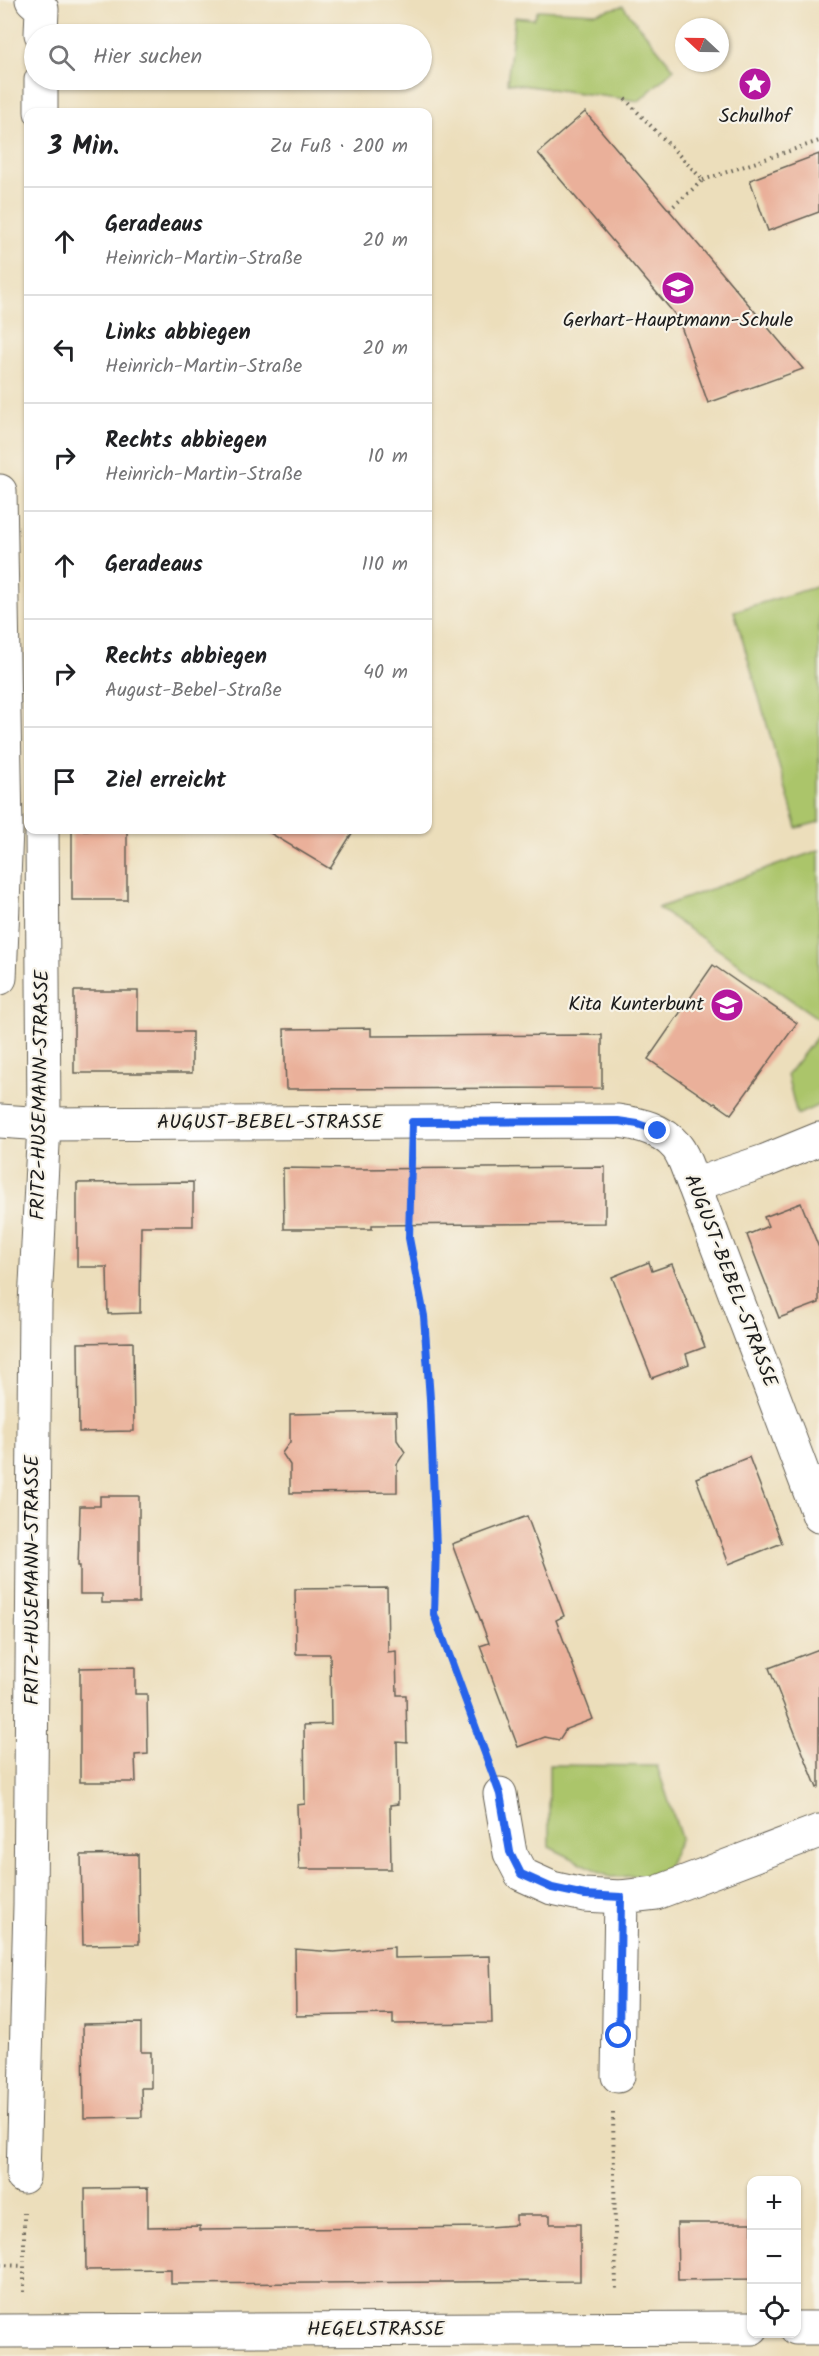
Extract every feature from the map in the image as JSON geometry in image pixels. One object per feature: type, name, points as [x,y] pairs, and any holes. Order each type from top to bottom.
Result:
[{"type":"street","points":[[32,0],[42,9],[41,24]]},
{"type":"street","points":[[41,90],[41,108]]},
{"type":"street","points":[[0,491],[6,829],[0,978]]},
{"type":"street","name":"FRITZ-HUSEMANN-STRASSE","points":[[23,2177],[30,1905],[35,1304],[44,1124],[42,834]]},
{"type":"street","name":"AUGUST-BEBEL-STRASSE","points":[[0,1121],[44,1124],[618,1121],[638,1124],[658,1131],[677,1148],[694,1185],[819,1516]]},
{"type":"street","points":[[694,1185],[765,1161],[819,1138]]},
{"type":"street","points":[[500,1794],[510,1852],[521,1874],[552,1888],[585,1895],[621,1897],[656,1893],[819,1831]]},
{"type":"street","points":[[618,2076],[621,1897]]},
{"type":"street","name":"HEGELSTRASSE","points":[[12,2331],[234,2343],[617,2329],[747,2328]]},
{"type":"street","points":[[801,2328],[819,2328]]},
{"type":"path","points":[[625,99],[702,180]]},
{"type":"path","points":[[669,210],[702,180],[819,141]]},
{"type":"path","points":[[412,1122],[409,1238],[424,1316],[430,1399],[436,1548],[434,1614],[500,1794]]},
{"type":"path","points":[[617,2329],[613,2107],[618,2076]]},
{"type":"path","points":[[12,2331],[24,2266],[23,2177]]},
{"type":"path","points":[[0,2265],[24,2266]]},
{"type":"green space","points":[[623,6],[674,69],[639,101],[507,83],[515,17],[534,19],[538,10],[596,13]]},
{"type":"green space","points":[[819,586],[819,822],[797,828],[734,611]]},
{"type":"green space","points":[[819,850],[819,1019],[658,908]]},
{"type":"green space","points":[[819,1034],[819,1105],[797,1115],[787,1075]]},
{"type":"green space","points":[[549,1765],[657,1766],[681,1838],[663,1875],[610,1877],[549,1847]]},
{"type":"building","points":[[585,112],[803,369],[708,403],[678,318],[538,153]]},
{"type":"building","points":[[819,154],[819,212],[768,231],[750,180]]},
{"type":"building","points":[[72,834],[127,834],[127,900],[72,900]]},
{"type":"building","points":[[272,834],[352,834],[330,869]]},
{"type":"building","points":[[713,965],[797,1023],[731,1114],[648,1059]]},
{"type":"building","points":[[74,991],[138,991],[138,1032],[192,1032],[192,1073],[74,1073]]},
{"type":"building","points":[[371,1028],[371,1036],[602,1035],[602,1088],[286,1089],[284,1029]]},
{"type":"building","points":[[605,1167],[605,1223],[372,1225],[372,1229],[284,1229],[283,1168]]},
{"type":"building","points":[[193,1182],[193,1226],[141,1226],[140,1313],[108,1314],[107,1267],[77,1267],[77,1183]]},
{"type":"building","points":[[801,1203],[819,1248],[819,1303],[779,1318],[747,1235],[768,1226],[764,1217]]},
{"type":"building","points":[[649,1262],[652,1271],[672,1264],[705,1347],[686,1354],[689,1364],[652,1378],[612,1277]]},
{"type":"building","points":[[133,1342],[134,1431],[79,1432],[78,1343]]},
{"type":"building","points":[[396,1412],[397,1440],[405,1452],[397,1464],[397,1492],[290,1493],[290,1465],[282,1453],[290,1442],[290,1414]]},
{"type":"building","points":[[749,1457],[782,1543],[729,1564],[696,1478]]},
{"type":"building","points":[[100,1496],[139,1496],[139,1603],[102,1603],[102,1594],[80,1594],[80,1566],[78,1566],[80,1506],[100,1506]]},
{"type":"building","points":[[527,1516],[564,1616],[556,1620],[593,1719],[566,1729],[559,1740],[545,1737],[518,1747],[480,1646],[489,1643],[452,1544]]},
{"type":"building","points":[[387,1588],[388,1652],[396,1651],[397,1695],[406,1695],[407,1743],[397,1742],[398,1804],[390,1805],[391,1869],[299,1869],[297,1805],[305,1804],[304,1725],[331,1724],[330,1654],[296,1654],[295,1589]]},
{"type":"building","points":[[819,1649],[819,1787],[817,1788],[769,1668]]},
{"type":"building","points":[[135,1667],[135,1694],[147,1694],[148,1754],[135,1755],[136,1782],[80,1782],[80,1668]]},
{"type":"building","points":[[138,1854],[139,1944],[83,1945],[81,1855]]},
{"type":"building","points":[[394,1947],[394,1958],[490,1956],[492,2023],[393,2024],[393,2014],[296,2016],[295,1949],[334,1952]]},
{"type":"building","points":[[141,2023],[141,2052],[151,2052],[151,2088],[141,2088],[142,2117],[84,2118],[83,2024]]},
{"type":"building","points":[[148,2188],[148,2227],[200,2226],[200,2230],[488,2227],[516,2225],[516,2215],[550,2215],[550,2224],[580,2224],[580,2281],[171,2284],[171,2269],[86,2270],[85,2189]]},
{"type":"building","points":[[677,2223],[747,2223],[747,2279],[678,2280]]},
{"type":"place","name":"Schulhof","points":[[755,84]]},
{"type":"place","name":"Gerhart-Hauptmann-Schule","points":[[678,288]]},
{"type":"place","name":"Kita Kunterbunt","points":[[727,1005]]},
{"type":"route","points":[[619,2036],[621,1897],[585,1895],[552,1888],[521,1874],[510,1852],[500,1794],[434,1614],[436,1548],[430,1399],[424,1316],[409,1238],[412,1122],[618,1121],[638,1124],[658,1131]]}]
